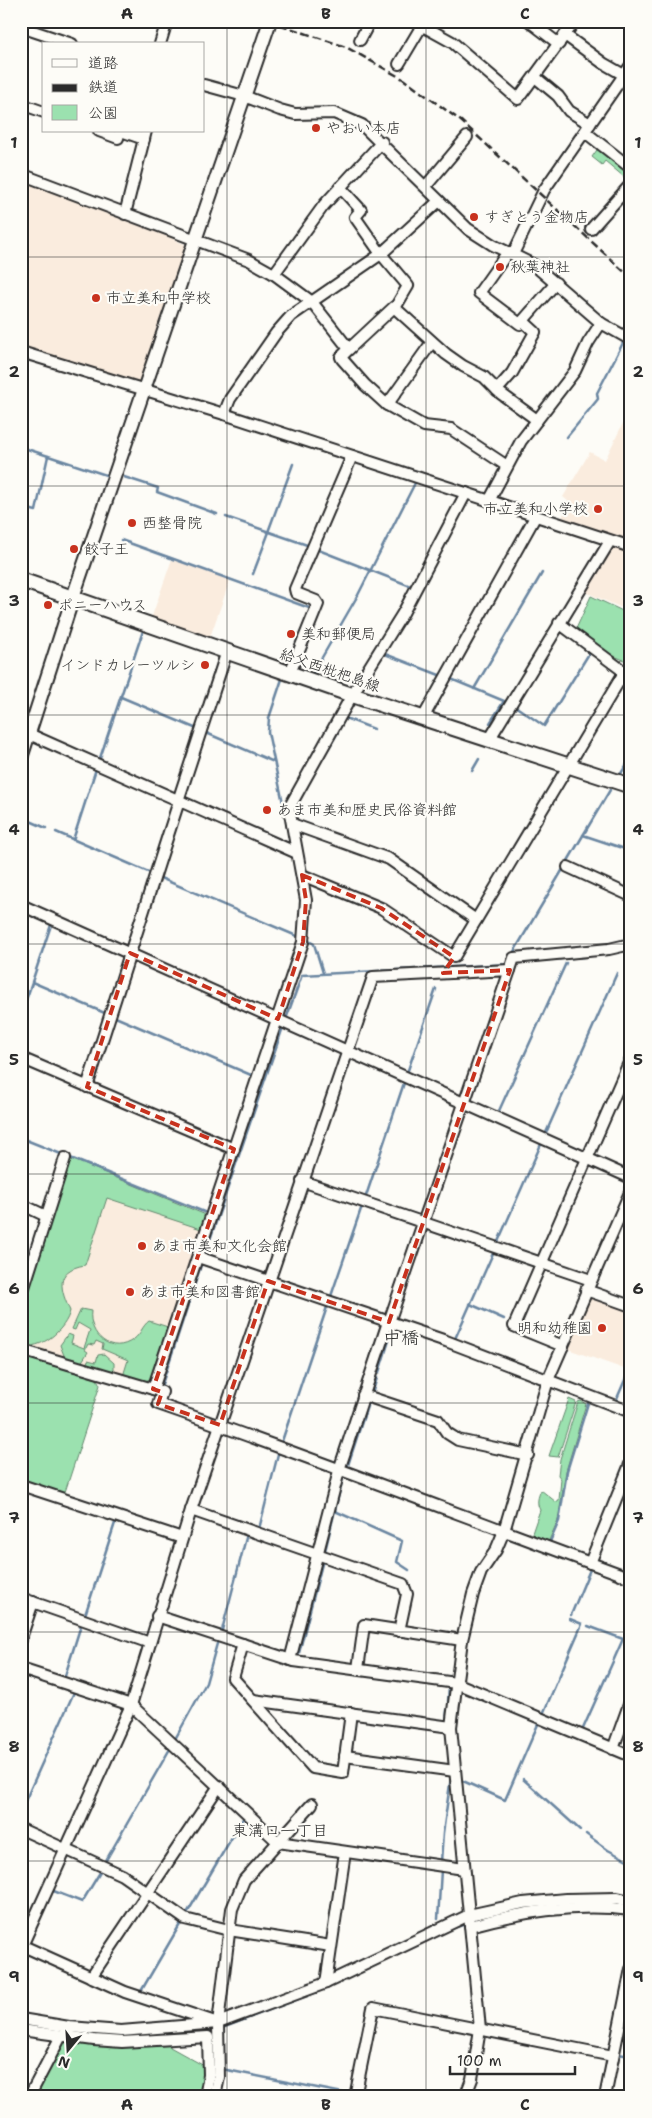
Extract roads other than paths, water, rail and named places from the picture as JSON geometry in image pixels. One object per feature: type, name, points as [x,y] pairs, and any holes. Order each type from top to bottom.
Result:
[{"type":"main road","name":"給父西枇杷島線","points":[[21,580],[352,695],[631,786]]},
{"type":"street","points":[[161,42],[167,21]]},
{"type":"street","points":[[21,758],[270,21]]},
{"type":"street","points":[[360,40],[370,21]]},
{"type":"street","points":[[530,21],[603,63],[628,73],[544,190],[510,253],[479,293],[520,324],[556,283]]},
{"type":"street","points":[[399,64],[420,23],[452,42],[518,99],[575,21]]},
{"type":"street","points":[[21,27],[66,42]]},
{"type":"street","points":[[535,77],[558,96],[569,111],[631,168]]},
{"type":"street","points":[[205,85],[244,96],[295,114],[334,112],[362,125],[382,142],[468,229],[534,265],[601,323],[631,340]]},
{"type":"street","points":[[21,104],[42,111]]},
{"type":"street","points":[[102,132],[118,138],[121,132]]},
{"type":"street","points":[[124,214],[145,135],[127,132]]},
{"type":"street","points":[[426,186],[467,137]]},
{"type":"street","points":[[274,274],[340,187],[382,142]]},
{"type":"street","points":[[21,174],[249,260],[274,274],[312,302],[350,348]]},
{"type":"street","points":[[591,229],[631,184]]},
{"type":"street","points":[[340,187],[361,210],[355,217],[381,254],[408,286],[395,308],[350,348],[341,357],[342,359],[365,385],[387,404],[424,426],[451,429],[507,466]]},
{"type":"street","points":[[623,192],[631,200]]},
{"type":"street","points":[[224,414],[230,399],[276,333],[292,316],[381,254],[439,201]]},
{"type":"street","points":[[395,308],[432,342],[463,366],[484,377],[497,390],[537,420]]},
{"type":"street","points":[[497,390],[512,373],[536,332],[523,321]]},
{"type":"street","points":[[489,500],[521,442],[575,371],[588,343],[601,323]]},
{"type":"street","points":[[387,404],[432,342]]},
{"type":"street","points":[[21,352],[146,388],[631,547]]},
{"type":"street","points":[[290,673],[318,604],[316,601],[296,593],[295,589],[352,456]]},
{"type":"street","points":[[153,1389],[202,1258],[234,1149],[303,942],[306,900],[289,808],[352,695],[403,613],[466,493]]},
{"type":"street","points":[[423,718],[535,516]]},
{"type":"street","points":[[489,740],[610,541]]},
{"type":"street","points":[[452,965],[476,920],[622,676],[622,670],[559,623]]},
{"type":"street","points":[[87,1087],[227,651]]},
{"type":"street","points":[[29,734],[297,853]]},
{"type":"street","points":[[292,824],[389,859],[476,920]]},
{"type":"street","points":[[568,867],[631,896]]},
{"type":"street","points":[[302,875],[381,908],[452,965]]},
{"type":"street","points":[[21,905],[631,1178]]},
{"type":"street","points":[[218,2023],[126,1992],[22,1946],[131,1705],[191,1510],[373,977],[452,965],[511,965],[631,944]]},
{"type":"street","points":[[290,1660],[340,1467],[511,965]]},
{"type":"street","points":[[21,1058],[234,1149]]},
{"type":"street","points":[[562,1346],[514,1326],[631,1058]]},
{"type":"street","points":[[21,1297],[65,1158]]},
{"type":"street","points":[[302,1181],[591,1280]]},
{"type":"street","points":[[465,2097],[474,2071],[480,2029],[451,1727],[462,1640],[473,1594],[482,1572],[496,1550],[504,1531],[528,1455],[548,1380],[631,1190]]},
{"type":"street","points":[[21,1204],[46,1216]]},
{"type":"street","points":[[202,1258],[446,1341],[631,1412]]},
{"type":"street","points":[[586,1290],[631,1306]]},
{"type":"street","points":[[21,1350],[162,1392],[158,1404],[340,1467],[631,1578]]},
{"type":"street","points":[[363,1395],[438,1420],[447,1433],[458,1440],[528,1455]]},
{"type":"street","points":[[590,1563],[631,1462]]},
{"type":"street","points":[[21,1485],[182,1538]]},
{"type":"street","points":[[191,1510],[403,1584],[407,1594],[399,1631]]},
{"type":"street","points":[[21,1598],[150,1643]]},
{"type":"street","points":[[21,1638],[33,1602]]},
{"type":"street","points":[[158,1616],[290,1660],[456,1683],[631,1756]]},
{"type":"street","points":[[358,1669],[364,1625],[462,1640]]},
{"type":"street","points":[[243,1644],[232,1678],[313,1768],[343,1773],[351,1714]]},
{"type":"street","points":[[21,1669],[131,1705],[278,1842],[464,1869]]},
{"type":"street","points":[[613,1749],[631,1699]]},
{"type":"street","points":[[253,1700],[451,1727]]},
{"type":"street","points":[[345,1756],[455,1771]]},
{"type":"street","points":[[92,1977],[219,1786]]},
{"type":"street","points":[[215,2097],[219,2077],[218,2023],[232,1909],[244,1880],[312,1804]]},
{"type":"street","points":[[21,1829],[122,1875],[185,1919],[230,1930],[331,1946]]},
{"type":"street","points":[[326,1983],[345,1852]]},
{"type":"street","points":[[21,2019],[121,2031],[218,2023],[326,1983],[470,1920],[523,1903],[566,1899],[617,1898],[631,1901]]},
{"type":"street","points":[[470,1920],[567,1908],[631,1910]]},
{"type":"street","points":[[605,2097],[631,1969]]},
{"type":"street","points":[[355,2097],[373,2008],[613,2056]]},
{"type":"street","points":[[21,2030],[122,2042],[208,2037],[209,2075],[205,2097]]},
{"type":"street","points":[[29,2097],[61,2036]]},
{"type":"waterway","points":[[21,82],[27,85],[21,101]]},
{"type":"waterway","points":[[567,437],[598,399],[597,393],[624,341]]},
{"type":"waterway","points":[[21,447],[106,475],[109,473]]},
{"type":"waterway","points":[[21,528],[28,509],[36,511],[48,456]]},
{"type":"waterway","points":[[268,532],[293,464]]},
{"type":"waterway","points":[[124,477],[158,488],[157,492],[217,514]]},
{"type":"waterway","points":[[313,673],[358,595],[415,483]]},
{"type":"waterway","points":[[226,517],[310,546]]},
{"type":"waterway","points":[[253,574],[269,532]]},
{"type":"waterway","points":[[121,540],[312,609]]},
{"type":"waterway","points":[[316,549],[413,587]]},
{"type":"waterway","points":[[474,689],[542,573]]},
{"type":"waterway","points":[[99,761],[143,631]]},
{"type":"waterway","points":[[515,706],[544,726],[590,652]]},
{"type":"waterway","points":[[385,654],[442,676]]},
{"type":"waterway","points":[[282,679],[269,718],[268,732],[283,803]]},
{"type":"waterway","points":[[451,679],[504,701],[490,723]]},
{"type":"waterway","points":[[121,697],[197,729]]},
{"type":"waterway","points":[[343,721],[348,713]]},
{"type":"waterway","points":[[345,718],[374,729]]},
{"type":"waterway","points":[[204,732],[274,762]]},
{"type":"waterway","points":[[324,756],[338,732]]},
{"type":"waterway","points":[[620,775],[631,758]]},
{"type":"waterway","points":[[472,771],[479,759]]},
{"type":"waterway","points":[[73,840],[96,769]]},
{"type":"waterway","points":[[512,955],[610,790]]},
{"type":"waterway","points":[[21,817],[46,828]]},
{"type":"waterway","points":[[56,832],[153,874]]},
{"type":"waterway","points":[[583,835],[631,851]]},
{"type":"waterway","points":[[158,877],[299,937]]},
{"type":"waterway","points":[[52,922],[32,982],[107,1014]]},
{"type":"waterway","points":[[309,941],[314,944],[323,973]]},
{"type":"waterway","points":[[514,963],[583,957],[631,950]]},
{"type":"waterway","points":[[498,1113],[566,963]]},
{"type":"waterway","points":[[286,1019],[302,975],[509,964]]},
{"type":"waterway","points":[[545,1135],[617,973]]},
{"type":"waterway","points":[[21,1014],[32,983]]},
{"type":"waterway","points":[[407,1073],[436,989]]},
{"type":"waterway","points":[[113,1016],[251,1075]]},
{"type":"waterway","points":[[204,1257],[283,1027]]},
{"type":"waterway","points":[[365,1199],[405,1080]]},
{"type":"waterway","points":[[21,1138],[61,1154]]},
{"type":"waterway","points":[[497,1244],[542,1142]]},
{"type":"waterway","points":[[68,1157],[204,1212]]},
{"type":"waterway","points":[[330,1299],[362,1206]]},
{"type":"waterway","points":[[454,1341],[494,1251]]},
{"type":"waterway","points":[[162,1384],[202,1262]]},
{"type":"waterway","points":[[21,1306],[24,1298]]},
{"type":"waterway","points":[[282,1441],[328,1304]]},
{"type":"waterway","points":[[470,1304],[504,1319]]},
{"type":"waterway","points":[[379,1372],[393,1328],[396,1329]]},
{"type":"waterway","points":[[615,1403],[631,1366]]},
{"type":"waterway","points":[[372,1394],[377,1378]]},
{"type":"waterway","points":[[348,1465],[369,1400]]},
{"type":"waterway","points":[[549,1544],[559,1521],[567,1471],[589,1400]]},
{"type":"waterway","points":[[259,1529],[279,1450]]},
{"type":"waterway","points":[[325,1551],[344,1474]]},
{"type":"waterway","points":[[335,1511],[402,1541],[397,1562],[409,1570]]},
{"type":"waterway","points":[[85,1615],[115,1523]]},
{"type":"waterway","points":[[221,1634],[247,1534]]},
{"type":"waterway","points":[[299,1653],[323,1560]]},
{"type":"waterway","points":[[571,1615],[591,1567]]},
{"type":"waterway","points":[[543,1714],[582,1624],[570,1619]]},
{"type":"waterway","points":[[64,1679],[81,1625]]},
{"type":"waterway","points":[[588,1626],[631,1642]]},
{"type":"waterway","points":[[582,1731],[623,1639]]},
{"type":"waterway","points":[[174,1741],[206,1683],[218,1640]]},
{"type":"waterway","points":[[448,1702],[449,1685]]},
{"type":"waterway","points":[[21,1810],[75,1690]]},
{"type":"waterway","points":[[446,1721],[447,1710]]},
{"type":"waterway","points":[[463,1781],[505,1800],[539,1722]]},
{"type":"waterway","points":[[105,1862],[171,1747]]},
{"type":"waterway","points":[[441,1862],[451,1777]]},
{"type":"waterway","points":[[523,1779],[580,1830]]},
{"type":"waterway","points":[[186,1915],[244,1817]]},
{"type":"waterway","points":[[586,1834],[608,1850],[631,1862]]},
{"type":"waterway","points":[[50,1892],[51,1890],[82,1902],[102,1869]]},
{"type":"waterway","points":[[438,1919],[441,1870]]},
{"type":"waterway","points":[[140,1993],[182,1921]]},
{"type":"waterway","points":[[453,1928],[466,1924]]},
{"type":"waterway","points":[[222,2028],[317,1992],[367,1969]]},
{"type":"waterway","points":[[197,2033],[210,2031]]},
{"type":"waterway","points":[[92,2035],[144,2036]]},
{"type":"waterway","points":[[618,2054],[631,2056]]},
{"type":"waterway","points":[[222,2069],[353,2095]]},
{"type":"railway","points":[[269,21],[346,47],[403,79],[461,121],[631,278]]},
{"type":"place","name":"やおい本店","points":[[316,128]]},
{"type":"place","name":"すぎとう金物店","points":[[474,217]]},
{"type":"place","name":"秋葉神社","points":[[500,267]]},
{"type":"place","name":"市立美和中学校","points":[[96,298]]},
{"type":"place","name":"市立美和小学校","points":[[598,509]]},
{"type":"place","name":"西整骨院","points":[[132,523]]},
{"type":"place","name":"餃子王","points":[[74,549]]},
{"type":"place","name":"ポニーハウス","points":[[48,605]]},
{"type":"place","name":"美和郵便局","points":[[291,634]]},
{"type":"place","name":"インドカレーツルシ","points":[[205,665]]},
{"type":"place","name":"あま市美和歴史民俗資料館","points":[[267,810]]},
{"type":"place","name":"あま市美和文化会館","points":[[142,1246]]},
{"type":"place","name":"あま市美和図書館","points":[[130,1292]]},
{"type":"place","name":"明和幼稚園","points":[[602,1328]]},
{"type":"district","name":"中橋","points":[[401,1338]]},
{"type":"district","name":"東溝口一丁目","points":[[280,1830]]}]
